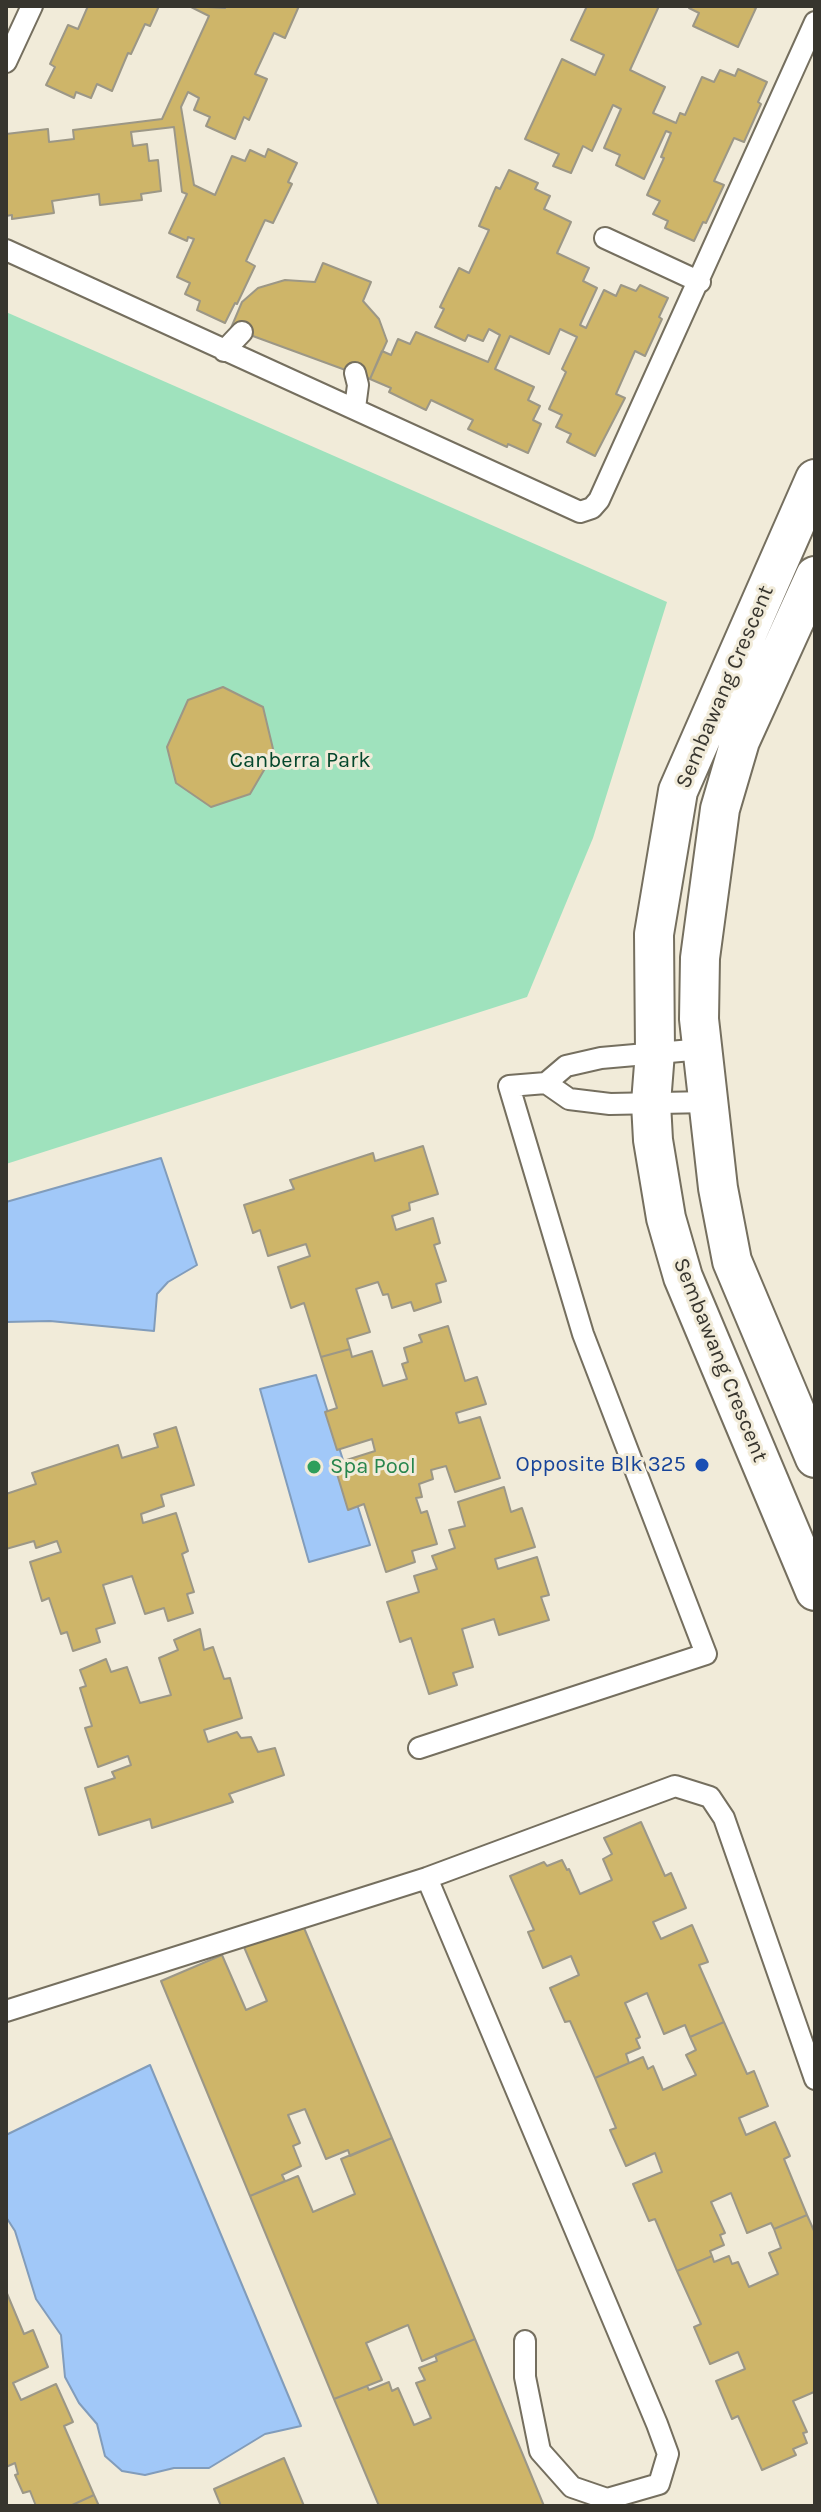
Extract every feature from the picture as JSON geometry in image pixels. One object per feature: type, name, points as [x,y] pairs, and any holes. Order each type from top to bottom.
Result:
[{"type":"street","name":"Sembawang Crescent","points":[[815,479],[678,791],[654,934],[655,1052],[651,1103],[653,1140],[666,1218],[683,1277],[815,1591]]},
{"type":"street","name":"Sembawang Crescent","points":[[815,576],[740,741],[720,809],[700,958],[699,1019],[718,1188],[732,1261],[815,1458]]},
{"type":"lane","points":[[6,62],[32,6]]},
{"type":"lane","points":[[6,250],[580,512],[592,508],[599,500],[815,23]]},
{"type":"lane","points":[[605,238],[700,282]]},
{"type":"lane","points":[[224,351],[242,332]]},
{"type":"lane","points":[[355,373],[358,385],[355,408]]},
{"type":"lane","points":[[419,1748],[706,1654],[583,1334],[509,1086],[546,1083],[566,1066],[601,1058],[703,1049]]},
{"type":"lane","points":[[546,1083],[569,1099],[610,1104],[709,1102]]},
{"type":"lane","points":[[6,2011],[427,1878],[675,1786],[710,1797],[724,1818],[815,2079]]},
{"type":"lane","points":[[427,1878],[657,2424],[668,2454],[659,2484],[607,2499],[572,2487],[540,2451],[525,2377],[525,2341]]},
{"type":"green space","name":"Canberra Park","points":[[6,312],[667,602],[593,838],[527,997],[6,1164]]},
{"type":"water","points":[[161,1158],[197,1265],[168,1282],[157,1294],[154,1331],[50,1321],[6,1322],[6,1202]]},
{"type":"water","name":"Spa Pool","points":[[316,1375],[370,1545],[309,1562],[260,1389]]},
{"type":"water","points":[[150,2065],[301,2426],[265,2434],[209,2468],[174,2468],[145,2475],[122,2471],[105,2456],[97,2424],[79,2403],[65,2377],[61,2335],[36,2299],[15,2231],[6,2217],[6,2135]]},
{"type":"building","points":[[88,6],[159,6],[150,26],[145,24],[131,54],[128,53],[112,91],[97,84],[91,98],[76,92],[74,98],[46,85],[55,67],[50,64],[68,25],[78,29]]},
{"type":"building","points":[[189,6],[299,6],[285,38],[274,33],[255,74],[267,79],[249,120],[244,117],[235,139],[206,126],[210,117],[194,110],[199,98],[188,92],[181,107],[194,185],[215,195],[232,156],[245,161],[250,150],[265,157],[268,149],[297,163],[288,182],[292,184],[273,223],[265,220],[246,261],[255,266],[225,323],[197,310],[200,301],[185,294],[190,283],[177,277],[194,239],[188,237],[187,241],[169,233],[187,194],[182,192],[174,127],[131,132],[133,146],[147,144],[149,161],[158,160],[161,191],[141,194],[142,200],[100,205],[99,194],[52,201],[54,213],[12,219],[12,215],[6,216],[6,134],[48,129],[49,142],[74,139],[73,130],[162,119],[209,16]]},
{"type":"building","points":[[587,6],[659,6],[630,70],[665,87],[653,113],[676,123],[680,113],[685,115],[702,77],[714,82],[720,70],[735,76],[738,69],[767,82],[744,142],[734,138],[714,181],[724,185],[694,241],[665,228],[668,221],[653,214],[660,201],[647,195],[664,158],[661,157],[671,133],[666,131],[644,179],[616,165],[620,155],[604,148],[621,109],[613,105],[592,151],[583,146],[571,173],[553,166],[559,154],[525,139],[562,59],[595,75],[604,55],[571,40]]},
{"type":"building","points":[[690,6],[756,8],[738,47],[693,26],[699,13]]},
{"type":"building","points":[[509,170],[538,183],[535,189],[550,196],[544,209],[571,222],[557,253],[589,268],[583,281],[597,288],[580,325],[586,328],[604,290],[616,296],[621,285],[636,291],[640,285],[668,298],[645,356],[635,351],[616,394],[625,398],[595,456],[567,442],[571,434],[556,427],[562,415],[549,409],[566,372],[562,369],[577,337],[560,329],[549,354],[510,336],[495,369],[534,387],[528,400],[540,406],[533,420],[541,424],[528,453],[468,429],[473,420],[431,400],[426,410],[370,379],[382,351],[391,355],[398,339],[410,344],[416,332],[488,362],[500,335],[489,329],[483,341],[468,335],[465,341],[435,327],[444,309],[440,307],[459,268],[469,273],[489,230],[479,226],[496,187],[500,189]]},
{"type":"building","points":[[323,263],[371,282],[363,301],[379,319],[387,341],[370,379],[231,328],[242,302],[258,288],[285,280],[315,282]]},
{"type":"building","points":[[223,687],[263,707],[274,753],[250,794],[211,807],[176,783],[167,747],[188,700]]},
{"type":"building","points":[[423,1146],[438,1194],[409,1203],[410,1210],[392,1216],[396,1230],[433,1218],[440,1243],[434,1245],[446,1281],[436,1284],[441,1302],[414,1311],[411,1302],[392,1308],[388,1294],[383,1295],[378,1282],[356,1289],[370,1332],[347,1339],[350,1349],[321,1357],[304,1303],[291,1308],[278,1267],[310,1256],[306,1244],[268,1256],[260,1230],[253,1233],[244,1205],[294,1189],[290,1180],[373,1153],[375,1161]]},
{"type":"building","points":[[448,1326],[465,1381],[477,1377],[486,1404],[456,1413],[459,1423],[480,1417],[500,1478],[455,1492],[446,1466],[431,1470],[433,1479],[419,1484],[422,1497],[416,1498],[421,1513],[427,1511],[437,1544],[412,1551],[415,1562],[386,1572],[364,1504],[348,1510],[334,1464],[375,1451],[372,1439],[337,1450],[325,1412],[337,1408],[321,1357],[350,1349],[352,1357],[372,1351],[383,1386],[407,1379],[402,1364],[408,1362],[404,1348],[422,1342],[419,1335]]},
{"type":"building","points":[[176,1427],[194,1485],[161,1495],[164,1506],[141,1514],[143,1523],[176,1513],[188,1551],[182,1554],[194,1592],[187,1594],[193,1613],[168,1621],[164,1608],[145,1614],[132,1576],[103,1585],[115,1623],[96,1629],[100,1642],[73,1651],[67,1632],[61,1634],[49,1598],[42,1601],[30,1562],[61,1552],[57,1541],[36,1548],[34,1541],[6,1549],[6,1494],[36,1484],[32,1473],[118,1445],[122,1458],[158,1447],[154,1434]]},
{"type":"building","points":[[504,1487],[511,1512],[522,1508],[535,1547],[495,1559],[498,1569],[537,1557],[549,1595],[541,1597],[549,1620],[499,1635],[494,1619],[462,1629],[473,1667],[453,1673],[457,1685],[429,1694],[411,1638],[400,1642],[387,1602],[419,1592],[414,1576],[437,1569],[432,1556],[455,1548],[449,1530],[465,1526],[458,1502]]},
{"type":"building","points":[[200,1629],[204,1650],[213,1647],[224,1679],[230,1678],[242,1718],[204,1730],[208,1742],[237,1732],[241,1738],[251,1737],[258,1752],[275,1748],[284,1775],[229,1794],[233,1802],[152,1828],[150,1819],[99,1835],[85,1788],[115,1778],[112,1772],[131,1765],[128,1756],[98,1767],[85,1728],[92,1726],[80,1688],[86,1686],[80,1670],[106,1659],[111,1672],[127,1667],[140,1703],[171,1695],[159,1658],[178,1650],[174,1640]]},
{"type":"building","points":[[641,1822],[665,1876],[671,1873],[686,1908],[653,1922],[661,1939],[692,1925],[708,1962],[699,1965],[724,2022],[690,2037],[685,2025],[664,2034],[647,1993],[625,2003],[640,2037],[636,2039],[640,2048],[626,2054],[629,2063],[595,2078],[570,2021],[565,2022],[550,1988],[579,1975],[571,1956],[543,1968],[528,1932],[534,1930],[510,1876],[544,1862],[547,1866],[562,1860],[580,1894],[612,1880],[603,1859],[612,1854],[604,1838]]},
{"type":"building","points":[[302,1923],[392,2138],[350,2156],[348,2150],[326,2159],[305,2109],[288,2115],[300,2143],[293,2146],[301,2166],[282,2175],[285,2181],[250,2196],[161,1981],[222,1955],[246,2010],[267,2001],[244,1947]]},
{"type":"building","points":[[724,2022],[747,2074],[754,2071],[768,2106],[739,2118],[746,2135],[775,2122],[790,2156],[784,2159],[807,2215],[774,2229],[771,2223],[747,2233],[731,2193],[711,2202],[725,2233],[720,2235],[724,2245],[710,2251],[712,2256],[677,2271],[655,2219],[649,2221],[633,2184],[662,2172],[655,2153],[626,2166],[610,2130],[616,2128],[595,2078],[643,2057],[648,2069],[653,2066],[663,2090],[696,2075],[686,2055],[696,2050],[690,2037]]},
{"type":"building","points":[[392,2138],[475,2339],[422,2361],[408,2325],[366,2343],[382,2380],[334,2399],[250,2196],[298,2176],[313,2212],[355,2194],[341,2159]]},
{"type":"building","points":[[807,2215],[815,2233],[815,2395],[814,2392],[793,2401],[807,2432],[803,2433],[807,2443],[793,2449],[796,2455],[762,2470],[738,2416],[732,2419],[716,2381],[745,2369],[738,2352],[710,2364],[694,2327],[701,2324],[677,2271],[712,2256],[714,2262],[729,2256],[732,2264],[738,2262],[749,2287],[778,2274],[769,2253],[781,2248],[774,2229]]},
{"type":"building","points":[[6,2291],[24,2334],[33,2330],[48,2367],[13,2383],[21,2400],[56,2384],[73,2422],[64,2426],[94,2495],[70,2506],[36,2506],[30,2491],[23,2493],[15,2475],[18,2474],[15,2463],[6,2467]]},
{"type":"building","points":[[475,2339],[544,2506],[379,2506],[334,2399],[367,2386],[369,2390],[389,2382],[392,2391],[398,2388],[414,2425],[431,2418],[416,2383],[425,2380],[419,2368],[437,2361],[435,2355]]},
{"type":"building","points":[[284,2458],[304,2506],[221,2506],[214,2489]]},
{"type":"building","points":[[94,2495],[99,2506],[70,2506]]},
{"type":"place","name":"Opposite Blk 325","points":[[702,1465]]},
{"type":"place","name":"Spa Pool","points":[[314,1467]]}]
